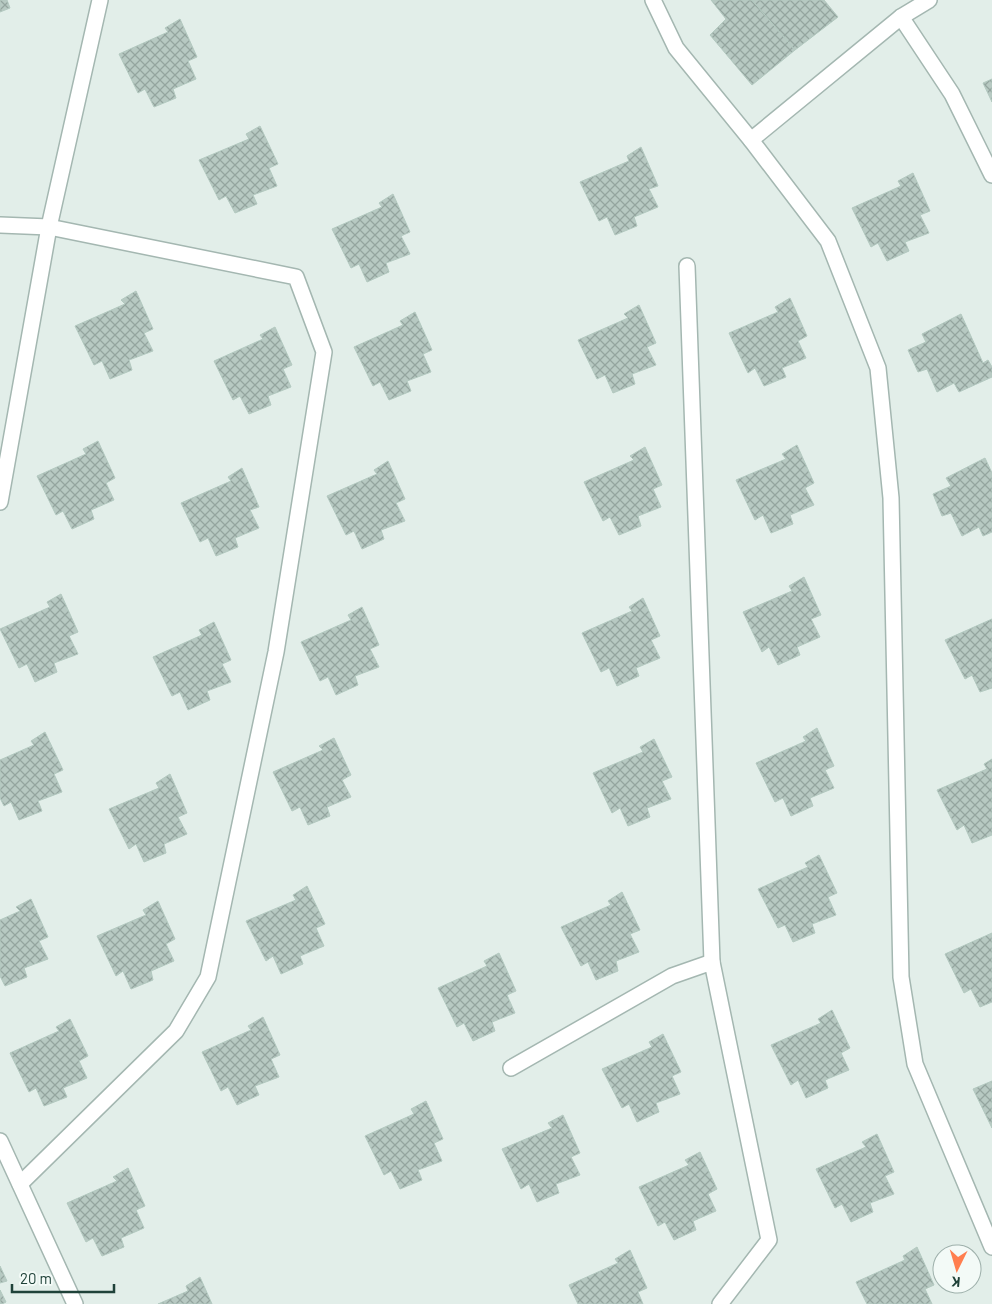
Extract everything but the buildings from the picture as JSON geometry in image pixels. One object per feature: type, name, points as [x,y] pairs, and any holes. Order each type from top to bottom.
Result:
[{"type":"street","points":[[0,502],[49,226],[100,0]]},
{"type":"street","points":[[653,0],[676,48],[751,140],[828,241],[878,368],[891,498],[901,976],[915,1064],[992,1247]]},
{"type":"street","points":[[751,140],[900,17],[929,0]]},
{"type":"street","points":[[900,17],[952,94],[992,176]]},
{"type":"street","points":[[0,225],[49,226],[296,277],[324,352],[276,652],[208,977],[176,1031],[20,1184]]},
{"type":"street","points":[[687,266],[712,962],[769,1240],[720,1304]]},
{"type":"street","points":[[511,1068],[672,976],[712,962]]},
{"type":"street","points":[[0,1141],[75,1304]]}]
